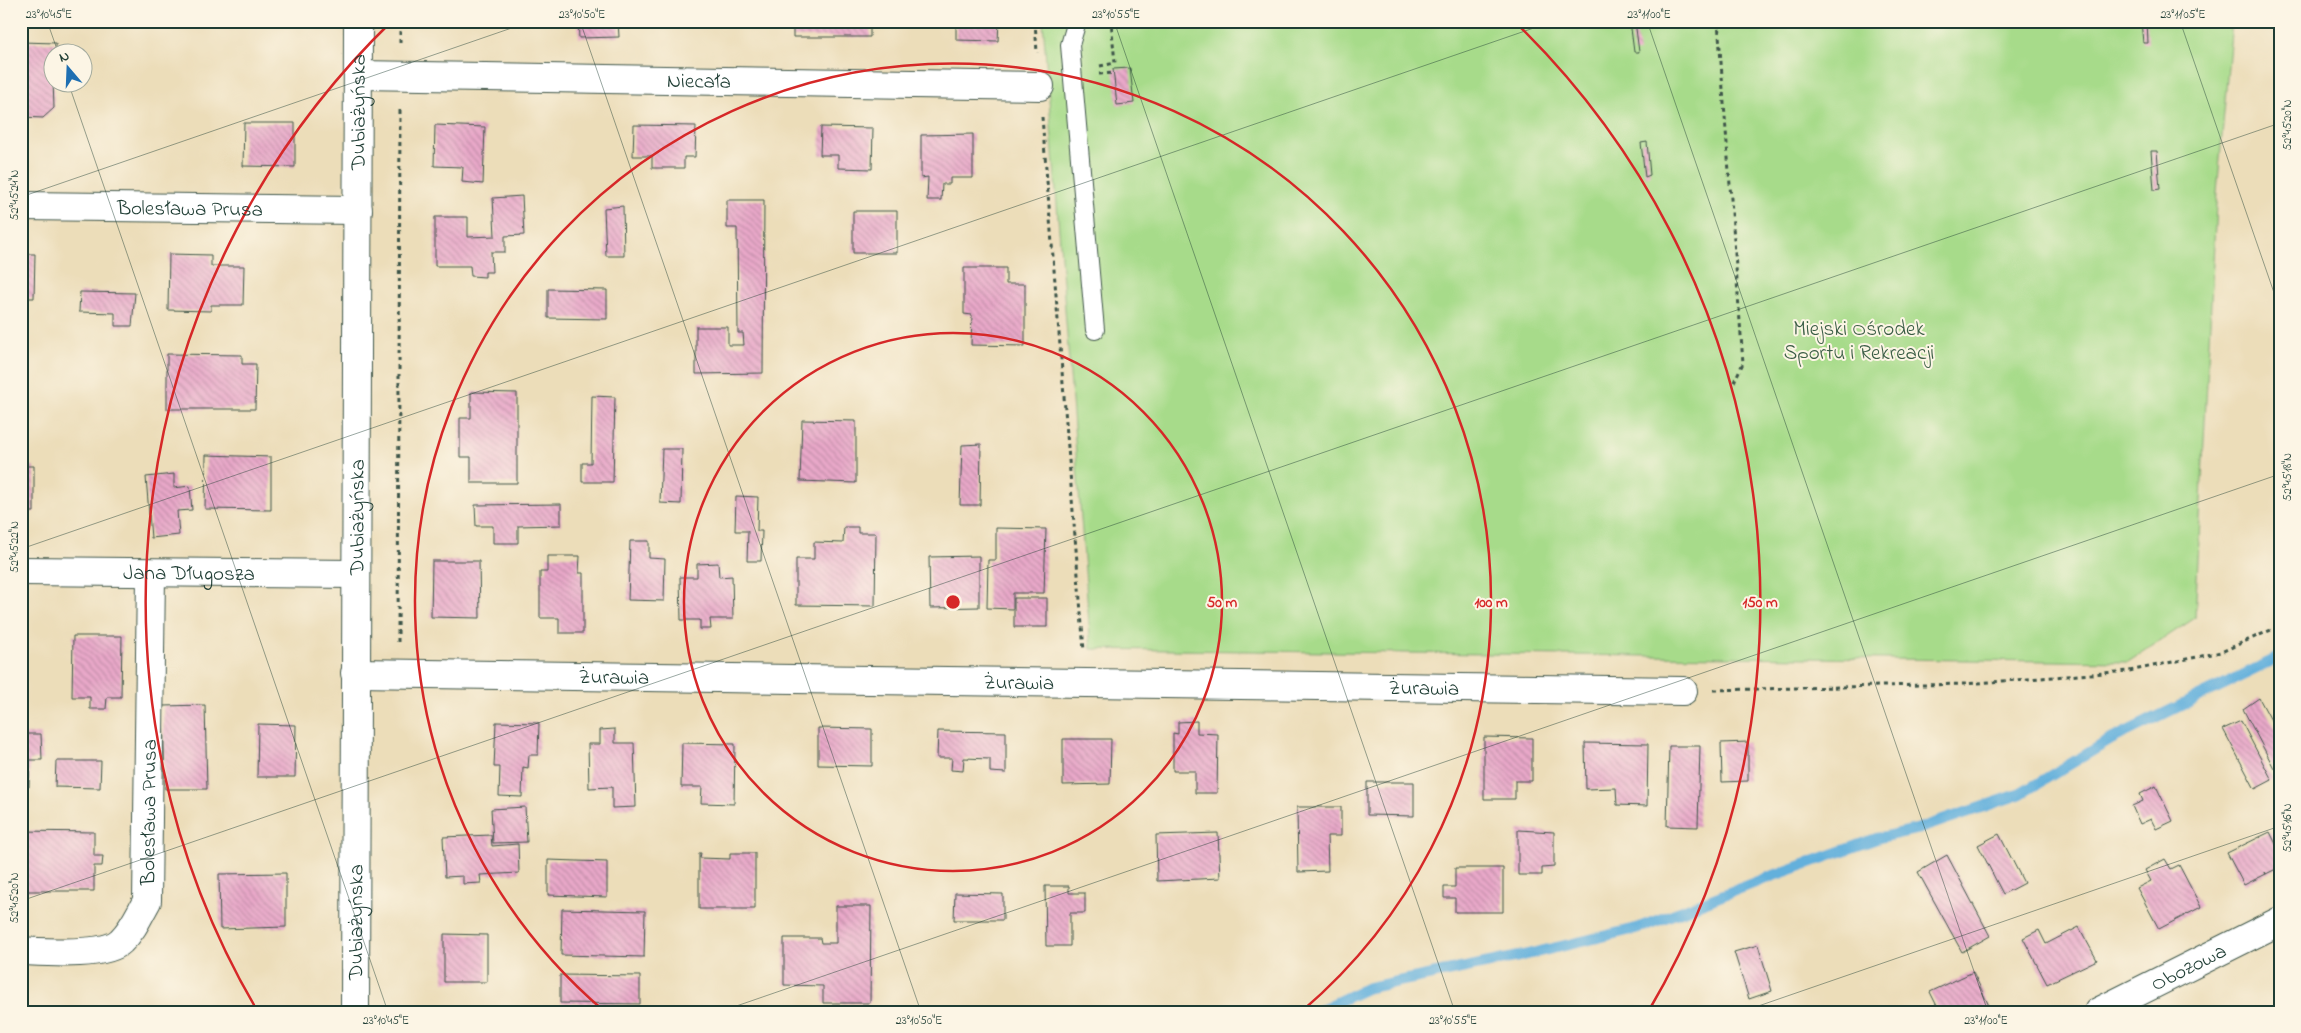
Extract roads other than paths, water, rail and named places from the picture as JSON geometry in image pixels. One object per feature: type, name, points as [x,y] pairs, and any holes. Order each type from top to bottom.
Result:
[{"type":"street","name":"Dubiażyńska","points":[[355,1012],[358,21]]},
{"type":"street","name":"Niecała","points":[[358,75],[1040,86]]},
{"type":"street","name":"Bolesława Prusa","points":[[21,206],[358,210]]},
{"type":"street","name":"Jana Długosza","points":[[21,572],[356,574]]},
{"type":"street","name":"Bolesława Prusa","points":[[21,951],[88,953],[120,943],[133,927],[147,901],[151,572]]},
{"type":"street","name":"Żurawia","points":[[355,673],[1683,691]]},
{"type":"street","name":"Obozowa","points":[[2098,1012],[2280,921]]},
{"type":"lane","points":[[1077,21],[1070,45],[1095,330]]},
{"type":"waterway","points":[[1316,1012],[1367,988],[1521,956],[1638,928],[1764,879],[1878,838],[1918,829],[2020,794],[2112,739],[2280,657]]},
{"type":"park label","name":"Miejski Ośrodek Sportu i Rekreacji","points":[[1859,340]]}]
